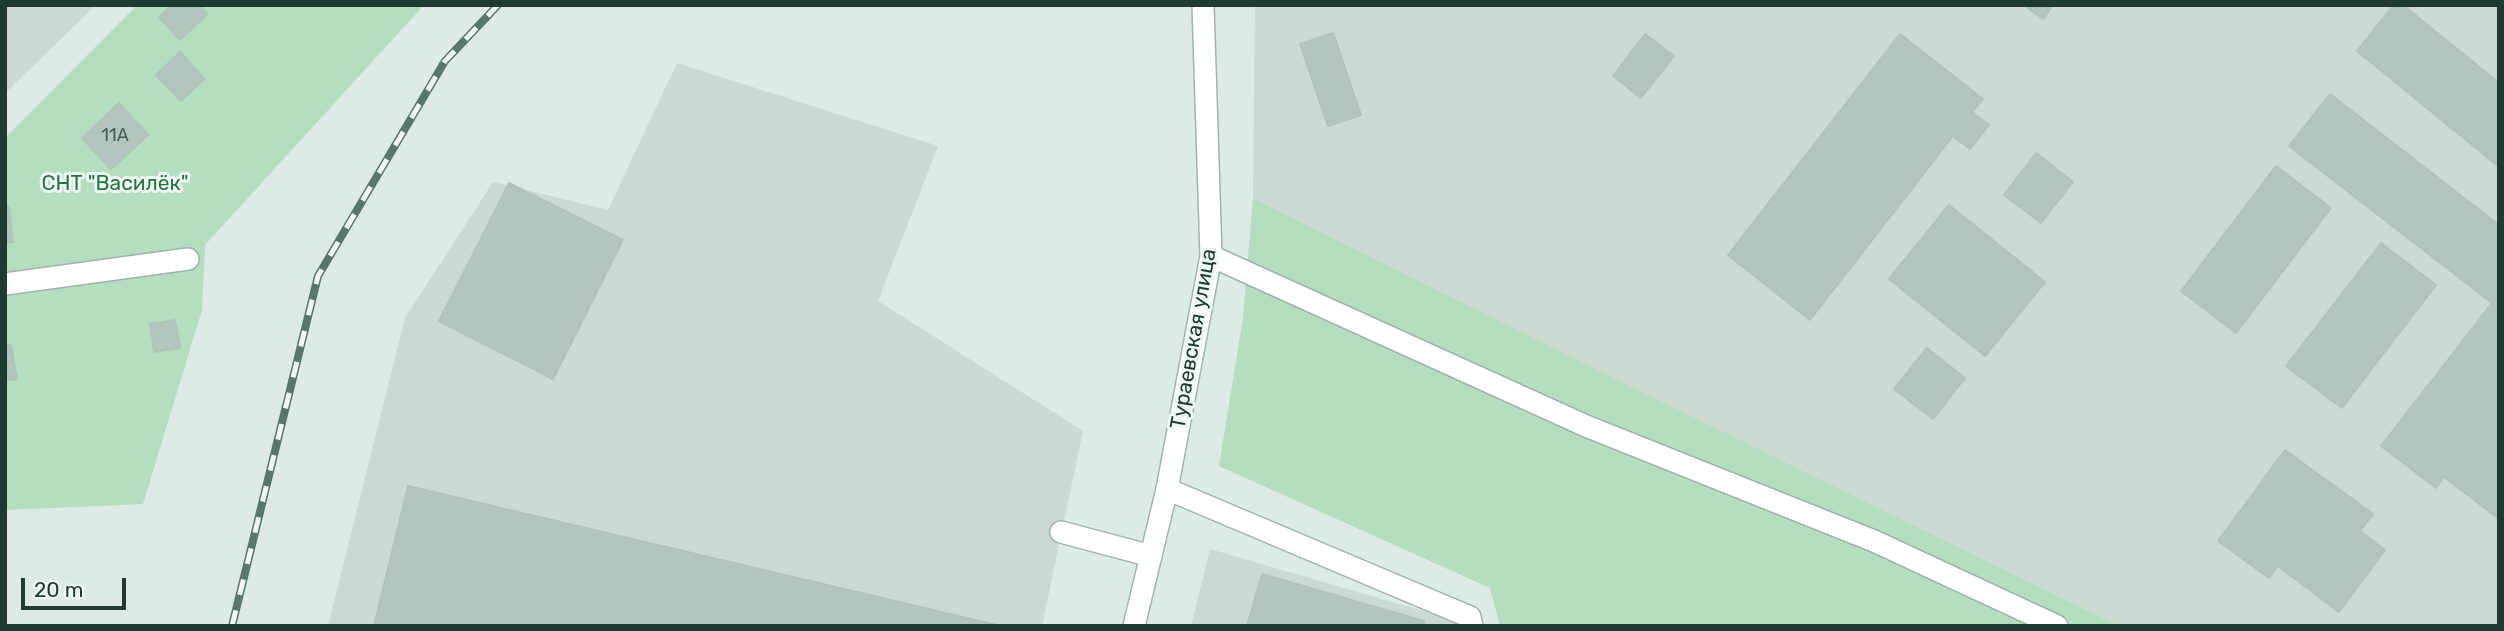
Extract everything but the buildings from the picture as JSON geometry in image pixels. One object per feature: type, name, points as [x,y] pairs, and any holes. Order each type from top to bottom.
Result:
[{"type":"main road","name":"Тураевская улица","points":[[1134,626],[1167,489],[1211,256],[1203,5]]},
{"type":"main road","points":[[1211,256],[1586,426],[1874,541],[2057,626]]},
{"type":"main road","points":[[5,284],[188,259]]},
{"type":"main road","points":[[1167,489],[1470,617],[1472,626]]},
{"type":"main road","points":[[1061,531],[1151,556]]},
{"type":"shaded area","points":[[5,5],[96,5],[5,93]]},
{"type":"shaded area","points":[[1255,5],[2499,5],[2499,626],[2119,626],[1253,198]]},
{"type":"shaded area","points":[[677,63],[938,146],[878,301],[1083,431],[1042,626],[328,626],[405,318],[493,182],[608,210]]},
{"type":"shaded area","points":[[1210,549],[1461,622],[1461,626],[1191,626]]},
{"type":"green space","name":"СНТ \"Василёк\"","points":[[137,5],[424,5],[205,245],[202,310],[143,504],[5,510],[5,138]]},
{"type":"green space","points":[[1253,198],[2119,626],[1500,626],[1490,588],[1219,466],[1243,318]]},
{"type":"railway","points":[[232,626],[318,276],[445,61],[498,5]]}]
